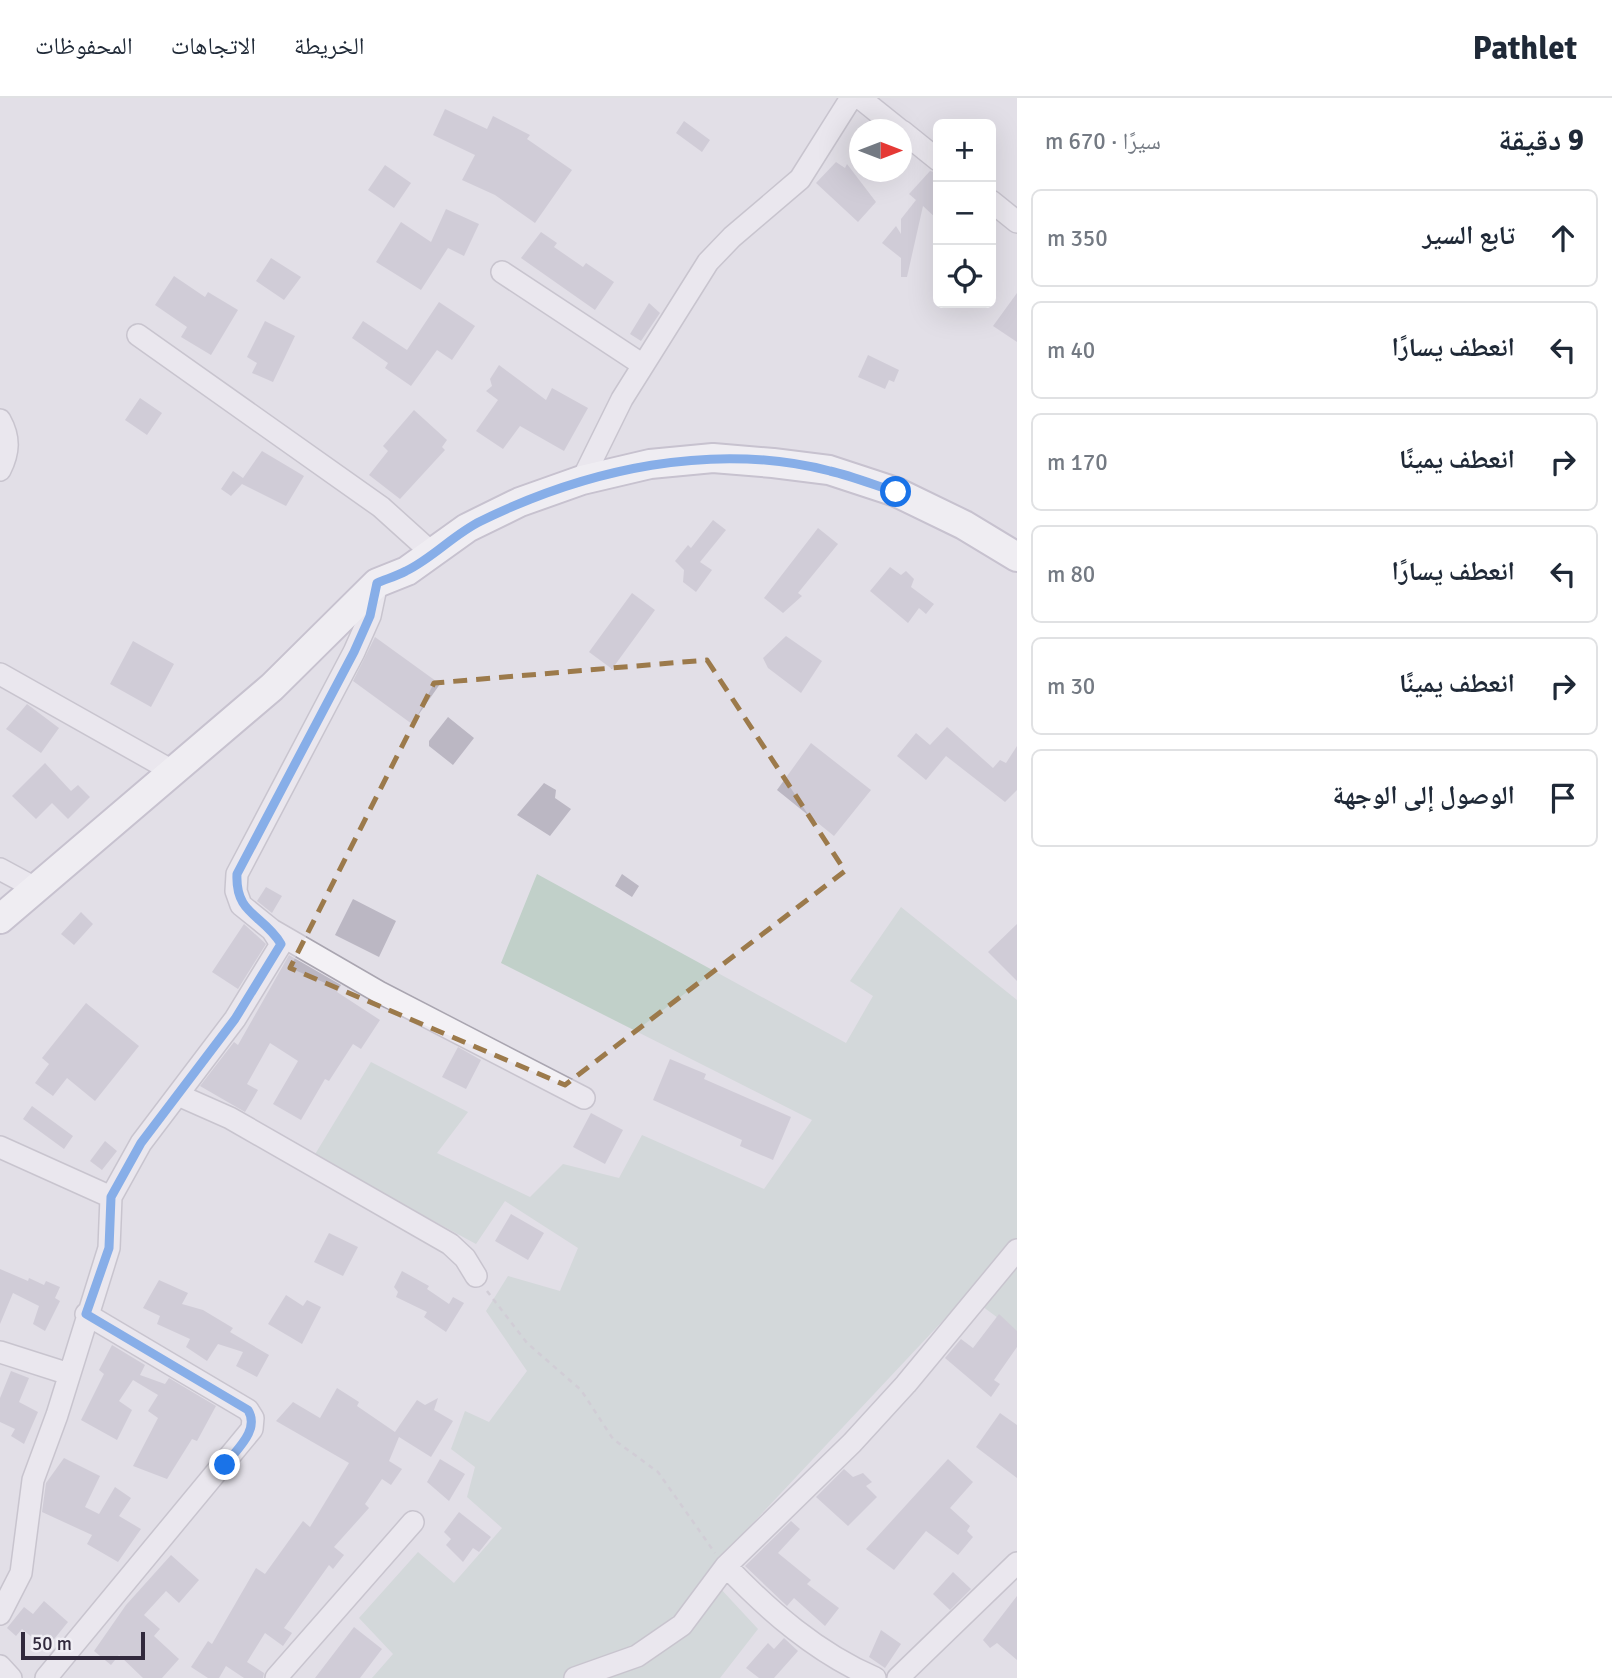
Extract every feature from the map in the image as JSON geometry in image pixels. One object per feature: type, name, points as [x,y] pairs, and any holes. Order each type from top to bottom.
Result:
[{"type":"main road","points":[[0,919],[272,687],[377,583],[407,571],[467,528],[520,502],[582,480],[650,464],[713,458],[829,470],[896,492],[964,525],[1017,557]]},
{"type":"street","points":[[582,480],[603,433],[708,262],[741,229],[800,179],[852,98]]},
{"type":"street","points":[[860,98],[887,119]]},
{"type":"street","points":[[912,139],[933,156]]},
{"type":"street","points":[[996,205],[1017,222]]},
{"type":"street","points":[[502,272],[643,365]]},
{"type":"street","points":[[138,335],[381,508],[432,553]]},
{"type":"street","points":[[0,420],[8,433],[8,455],[0,470]]},
{"type":"street","points":[[377,583],[370,616],[354,652],[237,874],[236,891],[241,905],[272,930],[379,992],[584,1098]]},
{"type":"street","points":[[0,674],[174,772]]},
{"type":"street","points":[[0,869],[37,889]]},
{"type":"street","points":[[0,1614],[21,1573],[33,1480],[109,1248],[111,1197],[141,1143],[235,1019],[281,944],[272,930]]},
{"type":"street","points":[[178,1095],[230,1118],[450,1244],[465,1258],[476,1276]]},
{"type":"street","points":[[0,1147],[111,1197]]},
{"type":"street","points":[[575,1678],[637,1656],[682,1625],[726,1566],[852,1443],[914,1374],[1017,1250]]},
{"type":"street","points":[[46,1678],[252,1429],[253,1418],[248,1410],[86,1314]]},
{"type":"street","points":[[0,1352],[69,1374]]},
{"type":"street","points":[[276,1678],[413,1522]]},
{"type":"street","points":[[898,1678],[1017,1563]]},
{"type":"street","points":[[726,1566],[767,1609],[814,1643],[875,1678]]},
{"type":"street","points":[[0,1667],[11,1678]]},
{"type":"path","points":[[476,1276],[527,1343],[581,1390],[613,1439],[658,1472],[726,1566]]},
{"type":"highlighted area","points":[[707,660],[845,871],[565,1085],[290,968],[434,683]]},
{"type":"shaded area","points":[[537,874],[846,1043],[873,996],[850,981],[901,907],[1017,1000],[1017,1332],[967,1295],[706,1573],[758,1629],[720,1678],[372,1678],[393,1654],[359,1618],[418,1552],[454,1583],[502,1528],[467,1497],[475,1467],[451,1449],[465,1411],[489,1422],[527,1371],[486,1311],[508,1276],[560,1291],[578,1248],[505,1201],[476,1244],[314,1156],[371,1062],[468,1112],[437,1153],[530,1197],[563,1164],[619,1178],[642,1135],[764,1189],[812,1120],[501,963]]},
{"type":"building","points":[[445,109],[487,129],[493,116],[530,135],[527,139],[572,170],[535,223],[495,195],[462,180],[475,155],[433,135]]},
{"type":"building","points":[[684,121],[710,140],[702,152],[676,133]]},
{"type":"building","points":[[836,162],[845,168],[847,164],[849,182],[861,182],[876,202],[858,222],[816,183]]},
{"type":"building","points":[[385,165],[411,183],[394,208],[368,190]]},
{"type":"building","points":[[930,171],[933,172],[933,215],[923,206],[907,277],[901,277],[901,258],[882,243],[896,226],[901,234],[901,219],[916,200],[909,194]]},
{"type":"building","points":[[446,209],[479,224],[464,256],[448,248],[421,290],[376,262],[401,222],[431,242]]},
{"type":"building","points":[[541,232],[557,243],[554,247],[583,267],[586,263],[614,282],[595,310],[521,258]]},
{"type":"building","points":[[271,258],[301,277],[284,300],[256,281]]},
{"type":"building","points":[[174,276],[205,297],[208,292],[238,310],[211,355],[181,337],[187,327],[155,305]]},
{"type":"building","points":[[1017,293],[1017,342],[993,326]]},
{"type":"building","points":[[439,302],[475,326],[452,360],[437,350],[411,386],[385,368],[388,363],[352,338],[363,321],[407,350]]},
{"type":"building","points":[[649,303],[660,313],[641,341],[630,334]]},
{"type":"building","points":[[265,321],[295,336],[273,382],[252,373],[257,363],[247,357]]},
{"type":"building","points":[[868,355],[899,370],[894,382],[889,380],[885,389],[858,377]]},
{"type":"building","points":[[499,365],[546,400],[552,388],[588,408],[564,451],[520,426],[503,449],[476,431],[498,400],[486,391],[492,386],[490,379]]},
{"type":"building","points":[[140,398],[162,413],[147,435],[125,420]]},
{"type":"building","points":[[414,410],[447,440],[442,447],[445,450],[400,499],[369,475],[388,451],[383,446]]},
{"type":"building","points":[[262,451],[304,476],[286,506],[242,484],[231,496],[221,489],[233,471],[243,478]]},
{"type":"building","points":[[713,520],[726,530],[700,562],[712,570],[696,592],[683,582],[684,570],[675,561],[688,545],[691,548]]},
{"type":"building","points":[[818,528],[838,544],[798,593],[802,596],[783,613],[764,598]]},
{"type":"building","points":[[890,567],[901,575],[906,571],[914,579],[911,587],[934,604],[926,614],[919,608],[908,623],[870,591]]},
{"type":"building","points":[[632,593],[655,610],[612,669],[589,652]]},
{"type":"building","points":[[786,636],[822,661],[801,693],[768,668],[763,658]]},
{"type":"building","points":[[375,637],[440,684],[412,724],[353,681]]},
{"type":"building","points":[[133,641],[174,664],[151,707],[110,684]]},
{"type":"building","points":[[27,704],[59,728],[41,753],[6,729]]},
{"type":"building","points":[[448,717],[474,738],[453,765],[429,746],[429,741]]},
{"type":"building","points":[[947,727],[993,768],[1000,760],[1006,763],[1017,746],[1017,790],[1005,802],[946,756],[926,780],[897,756],[916,733],[930,745]]},
{"type":"building","points":[[811,743],[871,790],[834,836],[777,790]]},
{"type":"building","points":[[45,763],[71,791],[78,785],[90,797],[68,819],[52,803],[36,819],[12,796]]},
{"type":"building","points":[[544,783],[556,790],[555,798],[571,809],[550,836],[517,815]]},
{"type":"building","points":[[622,874],[639,886],[632,897],[615,886]]},
{"type":"building","points":[[266,887],[282,896],[272,913],[257,901]]},
{"type":"building","points":[[353,899],[396,921],[379,957],[335,935]]},
{"type":"building","points":[[81,912],[93,924],[74,945],[61,934]]},
{"type":"building","points":[[244,924],[266,944],[238,989],[212,972]]},
{"type":"building","points":[[1017,924],[1017,981],[988,952]]},
{"type":"building","points":[[289,955],[341,985],[337,992],[380,1020],[361,1049],[353,1044],[329,1081],[325,1079],[301,1120],[273,1104],[298,1061],[270,1043],[247,1084],[258,1090],[245,1112],[200,1086],[234,1042],[238,1045]]},
{"type":"building","points":[[86,1003],[139,1046],[95,1101],[67,1078],[53,1096],[35,1083],[49,1064],[42,1058]]},
{"type":"building","points":[[458,1047],[481,1060],[466,1089],[442,1077]]},
{"type":"building","points":[[670,1059],[706,1074],[704,1079],[791,1117],[773,1160],[740,1146],[742,1140],[653,1100]]},
{"type":"building","points":[[32,1106],[73,1136],[64,1149],[23,1119]]},
{"type":"building","points":[[591,1113],[623,1130],[605,1164],[573,1147]]},
{"type":"building","points":[[105,1141],[117,1151],[102,1170],[90,1161]]},
{"type":"building","points":[[511,1214],[544,1233],[528,1260],[495,1241]]},
{"type":"building","points":[[329,1233],[358,1247],[343,1276],[314,1262]]},
{"type":"building","points":[[0,1269],[28,1281],[29,1278],[44,1285],[46,1281],[60,1287],[55,1298],[60,1301],[45,1331],[33,1324],[39,1306],[13,1293],[0,1324]]},
{"type":"building","points":[[402,1271],[429,1286],[427,1289],[449,1304],[453,1297],[464,1303],[446,1332],[424,1317],[427,1312],[396,1297],[398,1292],[394,1287]]},
{"type":"building","points":[[159,1280],[188,1293],[182,1304],[203,1310],[233,1328],[230,1332],[269,1355],[257,1377],[236,1366],[243,1352],[218,1344],[207,1361],[186,1347],[190,1339],[157,1324],[160,1316],[143,1308]]},
{"type":"building","points":[[286,1295],[303,1306],[307,1300],[321,1307],[302,1344],[268,1324]]},
{"type":"building","points":[[999,1314],[1017,1331],[1017,1347],[994,1380],[1000,1384],[991,1397],[945,1358],[961,1339],[973,1348]]},
{"type":"building","points":[[112,1345],[145,1365],[140,1375],[165,1384],[169,1378],[216,1406],[197,1441],[192,1439],[167,1479],[133,1466],[158,1418],[148,1411],[158,1395],[133,1380],[119,1401],[132,1410],[117,1440],[81,1420],[104,1374],[99,1370]]},
{"type":"building","points":[[11,1371],[29,1378],[19,1402],[38,1412],[24,1444],[11,1436],[15,1429],[0,1422],[0,1398]]},
{"type":"building","points":[[337,1388],[359,1402],[357,1406],[395,1432],[417,1400],[425,1405],[438,1398],[434,1410],[453,1421],[431,1457],[399,1437],[389,1461],[402,1469],[391,1485],[382,1479],[365,1504],[369,1508],[334,1547],[344,1555],[333,1569],[329,1565],[284,1628],[292,1633],[283,1646],[265,1633],[247,1662],[264,1673],[263,1678],[244,1678],[226,1666],[219,1678],[208,1678],[191,1667],[208,1641],[212,1644],[256,1568],[265,1574],[303,1521],[310,1527],[349,1463],[276,1421],[293,1402],[320,1418]]},
{"type":"building","points":[[1000,1413],[1017,1425],[1017,1478],[976,1447]]},
{"type":"building","points":[[64,1458],[100,1476],[85,1507],[99,1514],[115,1487],[131,1498],[119,1516],[141,1529],[118,1562],[87,1544],[92,1535],[42,1512],[46,1483]]},
{"type":"building","points":[[440,1459],[465,1474],[449,1501],[427,1482]]},
{"type":"building","points":[[948,1459],[973,1482],[950,1508],[970,1526],[967,1531],[973,1537],[958,1555],[926,1531],[894,1570],[866,1549]]},
{"type":"building","points":[[844,1469],[853,1477],[863,1473],[872,1482],[866,1486],[877,1497],[848,1526],[816,1497]]},
{"type":"building","points":[[459,1512],[491,1537],[479,1552],[473,1548],[463,1562],[446,1545],[451,1539],[444,1532]]},
{"type":"building","points":[[791,1521],[800,1529],[778,1553],[811,1580],[807,1584],[839,1608],[825,1626],[794,1598],[787,1606],[745,1566]]},
{"type":"building","points":[[171,1555],[199,1580],[179,1603],[166,1591],[144,1615],[160,1629],[154,1636],[179,1659],[162,1678],[143,1678],[119,1655],[111,1665],[94,1651],[126,1605]]},
{"type":"building","points":[[953,1572],[971,1589],[950,1610],[933,1594]]},
{"type":"building","points":[[1017,1596],[1017,1660],[997,1643],[990,1648],[983,1640]]},
{"type":"building","points":[[44,1601],[68,1622],[46,1649],[22,1629],[16,1636],[7,1628],[24,1607],[33,1614]]},
{"type":"building","points":[[354,1627],[382,1649],[360,1678],[315,1678]]},
{"type":"building","points":[[881,1630],[901,1644],[885,1668],[869,1657]]},
{"type":"building","points":[[784,1638],[798,1651],[774,1678],[759,1678],[746,1668],[768,1643],[774,1649]]},
{"type":"route","points":[[225,1465],[252,1429],[253,1418],[248,1410],[86,1314],[109,1248],[112,1226],[111,1197],[141,1143],[235,1019],[281,944],[272,930],[241,905],[236,891],[237,874],[354,652],[370,616],[377,583],[407,571],[467,528],[520,502],[582,480],[650,464],[713,458],[773,463],[829,470],[896,492]]}]
